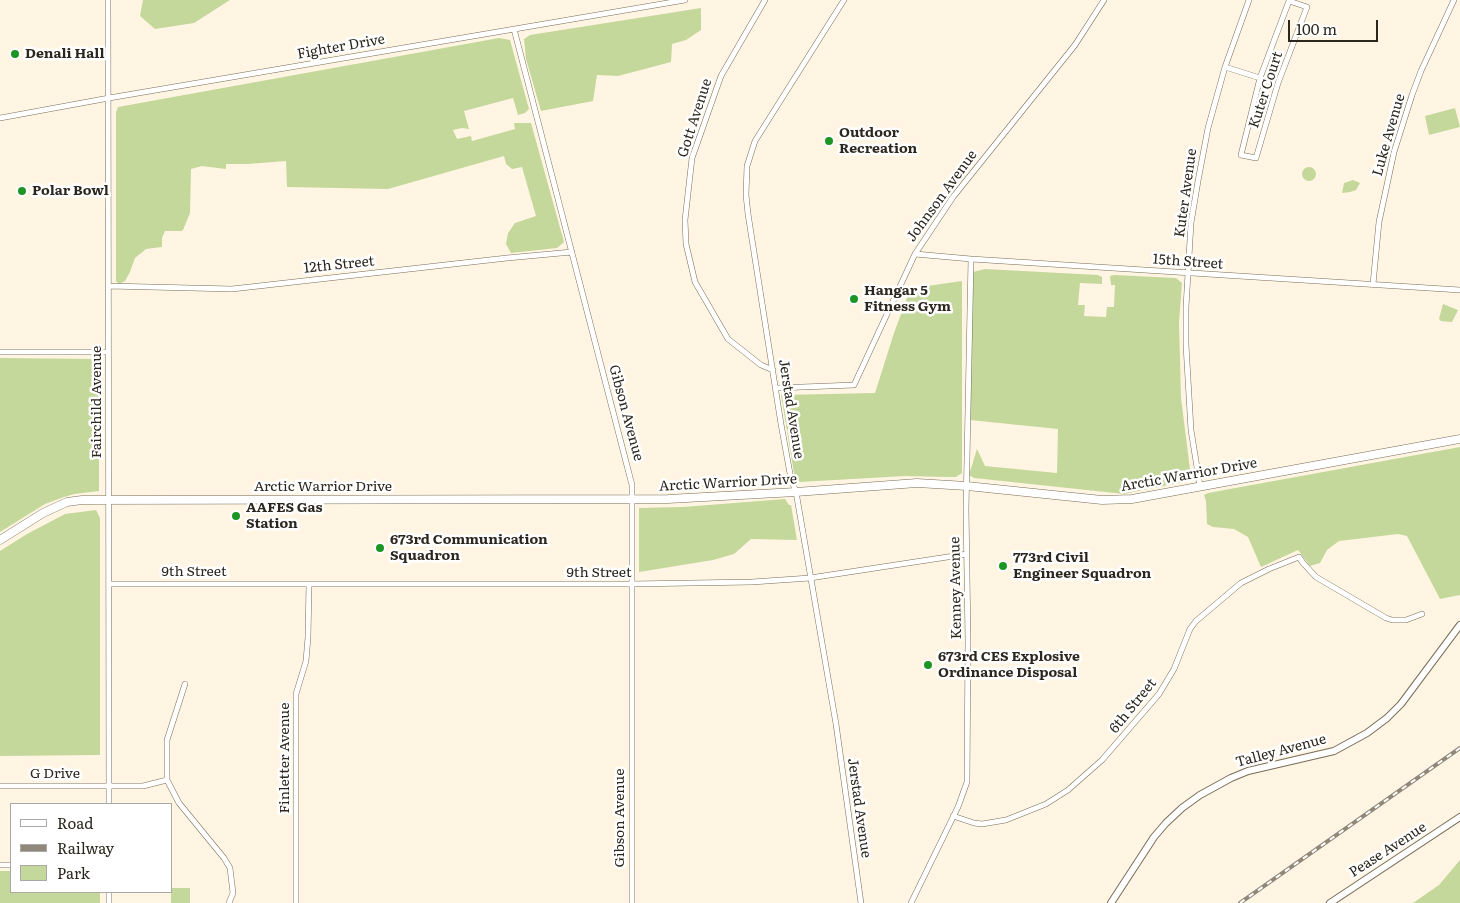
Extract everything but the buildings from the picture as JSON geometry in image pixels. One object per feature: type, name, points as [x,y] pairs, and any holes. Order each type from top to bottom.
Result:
[{"type":"main road","name":"Arctic Warrior Drive","points":[[0,540],[43,513],[67,502],[109,499],[668,499],[917,483],[1116,500],[1132,499],[1460,439]]},
{"type":"street","name":"Fairchild Avenue","points":[[108,0],[109,803]]},
{"type":"street","name":"Fighter Drive","points":[[0,118],[514,29],[647,3],[685,0]]},
{"type":"street","name":"Gott Avenue","points":[[765,0],[720,76],[692,158],[685,220],[686,244],[695,282],[728,339],[761,364],[773,370]]},
{"type":"street","name":"Jerstad Avenue","points":[[844,0],[755,141],[747,166],[748,214],[777,388],[781,424],[791,479],[796,492],[836,724],[861,903]]},
{"type":"street","name":"Johnson Avenue","points":[[777,388],[854,385],[915,254],[953,197],[1075,45],[1104,0]]},
{"type":"street","name":"Kuter Avenue","points":[[1200,486],[1191,430],[1186,345],[1187,274],[1192,223],[1208,128],[1225,67],[1249,0]]},
{"type":"street","name":"Luke Avenue","points":[[1373,284],[1379,222],[1394,152],[1421,71],[1454,0]]},
{"type":"street","name":"Kuter Court","points":[[1289,1],[1307,7],[1278,83],[1256,158],[1241,155],[1260,78],[1289,1]]},
{"type":"street","name":"Gibson Avenue","points":[[514,29],[632,485],[632,903]]},
{"type":"street","name":"Kuter Court","points":[[1225,67],[1260,78]]},
{"type":"street","name":"12th Street","points":[[109,286],[232,289],[572,252]]},
{"type":"street","name":"15th Street","points":[[915,254],[1187,274],[1460,290]]},
{"type":"street","name":"Kenney Avenue","points":[[911,903],[958,807],[967,782],[966,554],[970,259]]},
{"type":"street","points":[[0,352],[108,352]]},
{"type":"street","name":"9th Street","points":[[109,584],[631,584],[761,581],[810,578],[966,554]]},
{"type":"street","name":"6th Street","points":[[953,816],[974,823],[991,823],[1006,820],[1046,804],[1068,790],[1102,760],[1159,694],[1174,669],[1190,629],[1196,621],[1241,584],[1269,569],[1299,557],[1316,578],[1386,618],[1406,620],[1422,614]]},
{"type":"street","name":"Finletter Avenue","points":[[296,903],[296,694],[307,653],[309,584]]},
{"type":"street","name":"Talley Avenue","points":[[1111,903],[1154,837],[1182,808],[1200,795],[1248,771],[1334,751],[1367,734],[1401,704],[1460,625]]},
{"type":"street","points":[[185,684],[167,740],[167,780],[179,803],[230,868],[232,893],[229,903]]},
{"type":"street","name":"G Drive","points":[[0,786],[143,786],[167,780]]},
{"type":"street","name":"Pease Avenue","points":[[1330,903],[1460,818]]},
{"type":"green space","points":[[143,0],[230,0],[194,23],[155,29],[140,16]]},
{"type":"green space","points":[[701,8],[701,30],[686,40],[672,44],[671,62],[618,76],[597,75],[593,101],[541,111],[526,59],[524,39],[530,35]]},
{"type":"green space","points":[[499,38],[510,40],[529,109],[525,113],[518,115],[513,98],[464,111],[469,129],[453,130],[457,139],[471,136],[472,141],[515,129],[514,123],[531,123],[564,242],[557,248],[511,253],[506,244],[508,233],[515,223],[536,216],[522,167],[512,169],[506,164],[504,156],[388,189],[287,187],[286,161],[226,164],[226,169],[202,166],[191,169],[190,213],[183,230],[165,231],[162,238],[162,247],[146,249],[135,258],[125,281],[119,284],[116,281],[116,112],[118,107]]},
{"type":"green space","points":[[1455,108],[1460,127],[1429,135],[1425,116]]},
{"type":"green space","points":[[1306,167],[1312,167],[1316,174],[1312,181],[1306,181],[1302,177],[1302,171]]},
{"type":"green space","points":[[1353,180],[1360,183],[1356,190],[1342,193],[1344,183]]},
{"type":"green space","points":[[985,269],[1098,275],[1102,277],[1102,284],[1080,283],[1078,305],[1085,305],[1084,316],[1106,317],[1107,307],[1114,307],[1115,285],[1111,285],[1110,276],[1176,278],[1182,283],[1179,322],[1181,398],[1191,477],[1188,481],[1124,494],[974,478],[969,475],[977,449],[985,466],[1057,473],[1058,429],[970,420],[973,272]]},
{"type":"green space","points":[[962,281],[962,473],[956,477],[905,476],[800,482],[795,479],[781,395],[875,393],[908,295],[920,287]]},
{"type":"green space","points":[[1443,304],[1458,310],[1452,322],[1439,319]]},
{"type":"green space","points":[[0,358],[97,359],[99,362],[99,491],[74,494],[45,504],[0,532]]},
{"type":"green space","points":[[1460,447],[1460,595],[1440,599],[1407,536],[1398,534],[1339,541],[1327,550],[1320,563],[1310,566],[1298,550],[1261,567],[1248,537],[1234,529],[1213,527],[1207,524],[1204,495],[1208,493]]},
{"type":"green space","points":[[785,499],[791,505],[797,540],[751,539],[734,554],[713,560],[639,572],[639,508],[683,507]]},
{"type":"green space","points":[[96,510],[100,518],[100,755],[0,756],[0,551],[65,514]]},
{"type":"green space","points":[[1460,860],[1460,903],[1413,903],[1439,885]]},
{"type":"green space","points":[[0,871],[10,871],[10,893],[100,893],[100,903],[0,903]]},
{"type":"green space","points":[[172,888],[190,888],[190,903],[171,903]]},
{"type":"railway","points":[[1240,903],[1460,748]]},
{"type":"place","name":"Denali Hall","points":[[15,54]]},
{"type":"place","name":"Outdoor Recreation","points":[[829,141]]},
{"type":"place","name":"Polar Bowl","points":[[22,191]]},
{"type":"place","name":"Hangar 5 Fitness Gym","points":[[854,299]]},
{"type":"place","name":"AAFES Gas Station","points":[[236,516]]},
{"type":"place","name":"673rd Communication Squadron","points":[[380,548]]},
{"type":"place","name":"773rd Civil Engineer Squadron","points":[[1003,566]]},
{"type":"place","name":"673rd CES Explosive Ordinance Disposal","points":[[928,665]]}]
